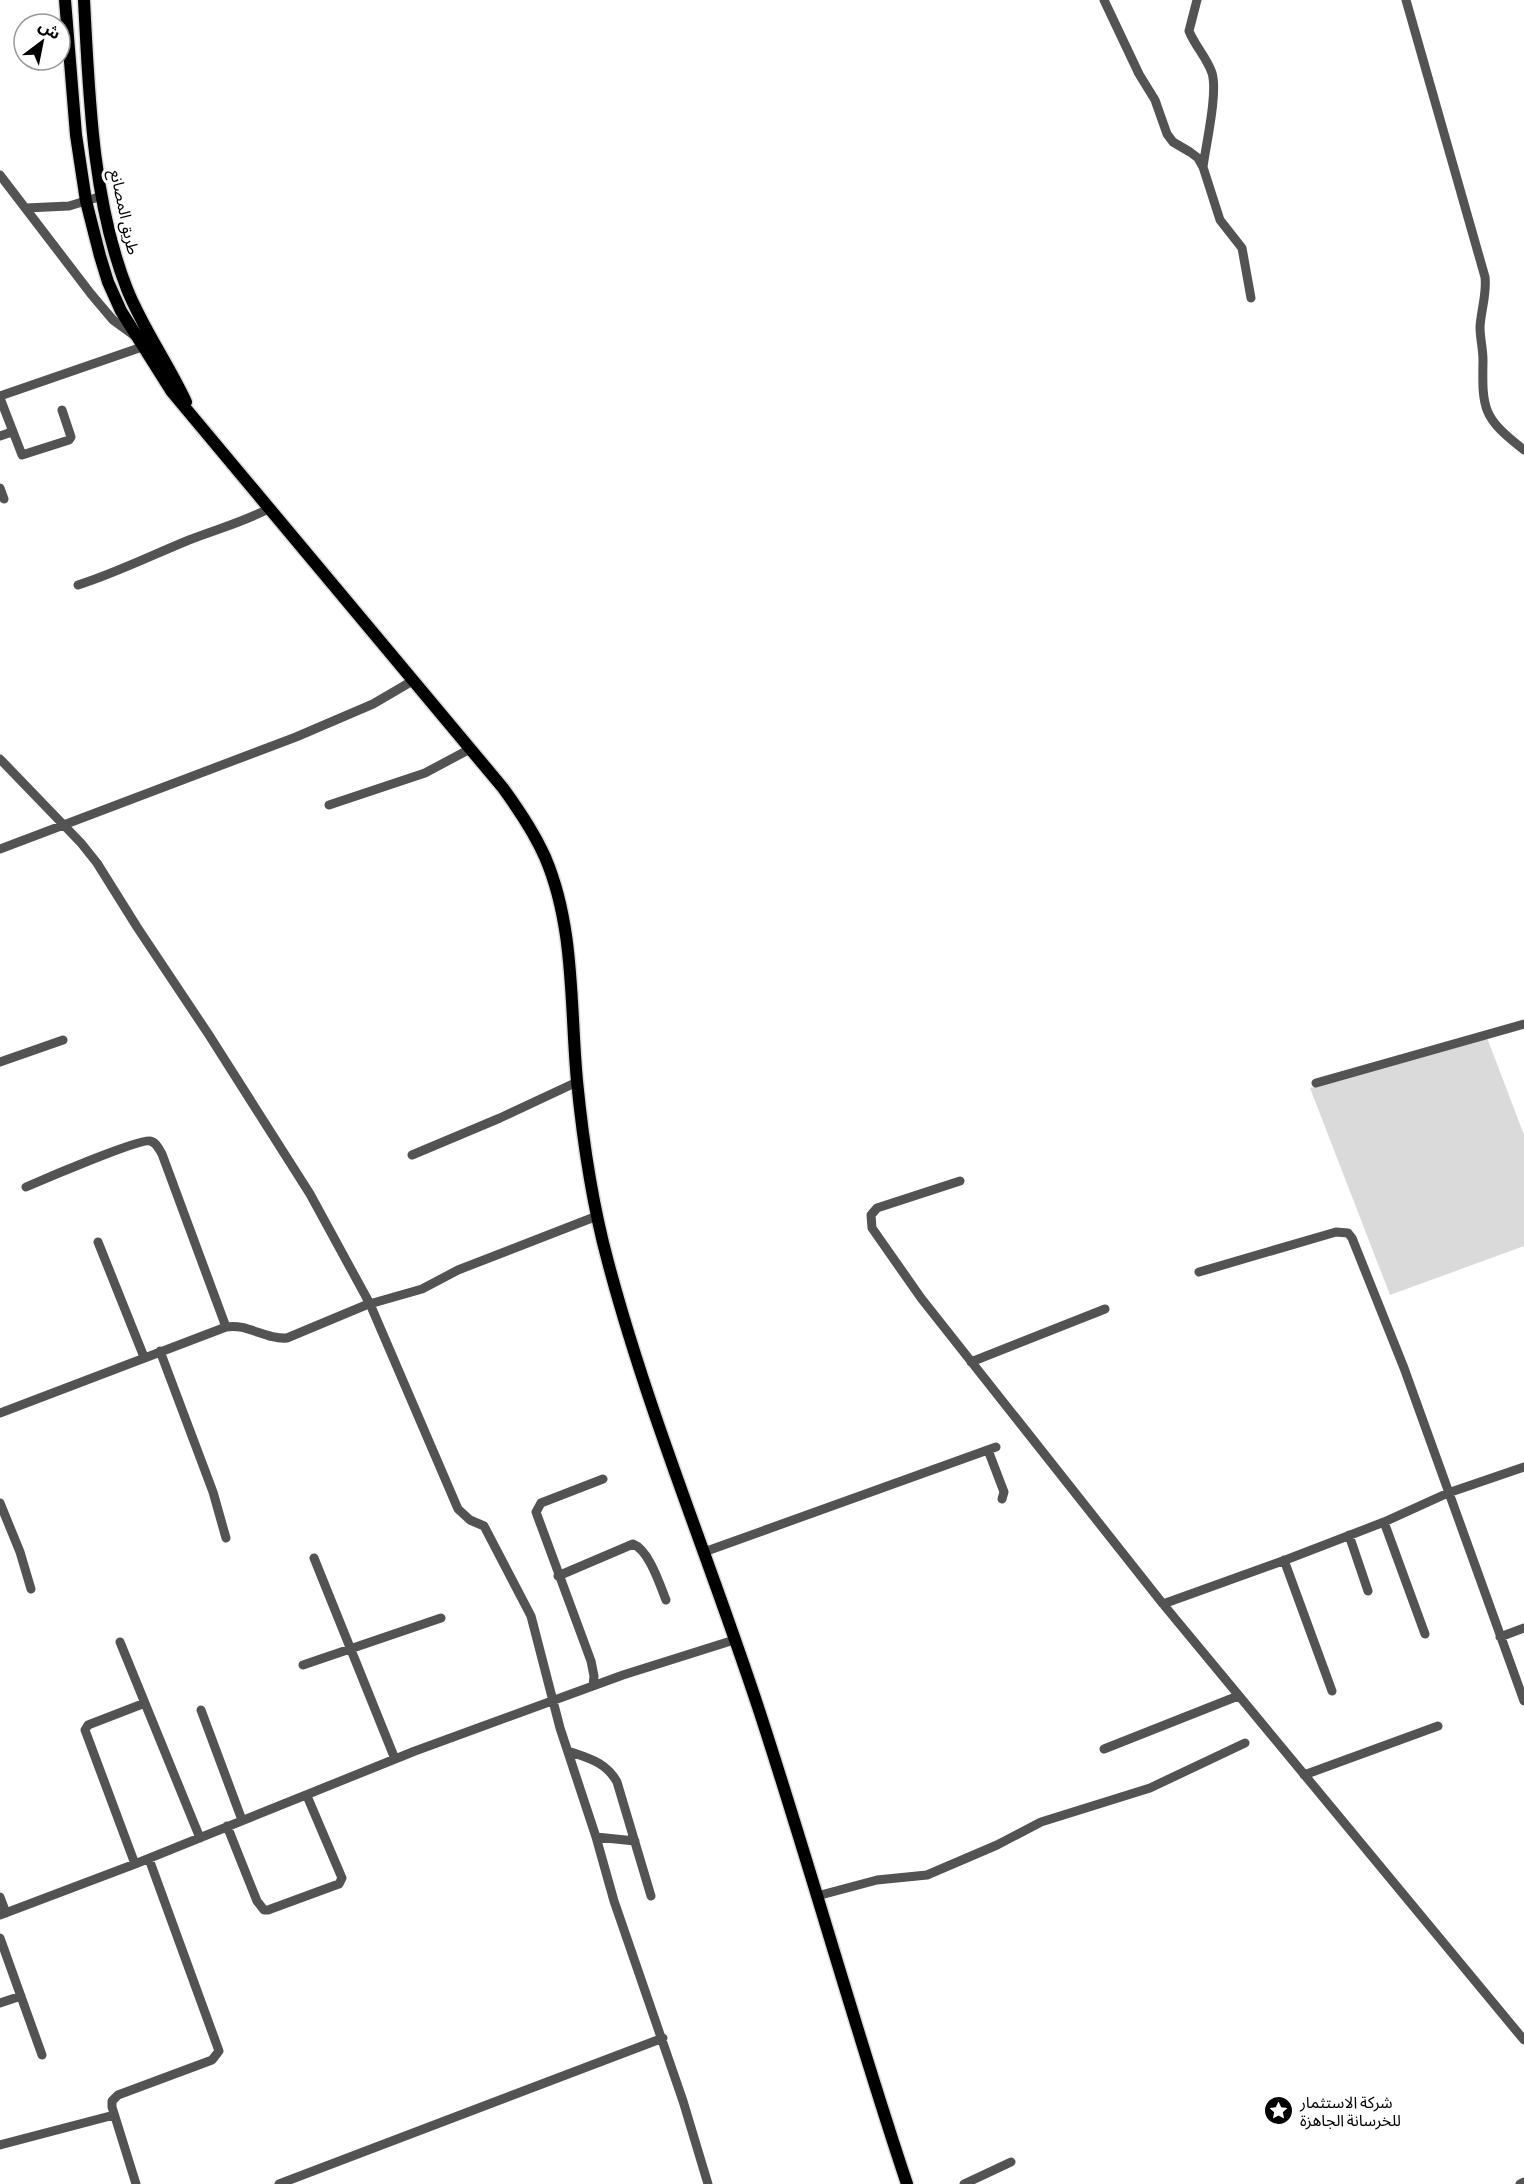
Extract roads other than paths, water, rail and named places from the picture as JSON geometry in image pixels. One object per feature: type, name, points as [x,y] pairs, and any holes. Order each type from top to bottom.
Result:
[{"type":"main road","name":"طريق المصانع","points":[[65,0],[73,113],[86,201],[92,230],[108,282],[121,311],[166,385],[503,788],[528,823],[546,858],[554,881],[565,930],[577,1082],[597,1216],[623,1316],[778,1769],[907,2184]]},
{"type":"main road","name":"طريق المصانع","points":[[84,0],[89,75],[102,196],[108,224],[126,287],[139,316],[175,378],[191,414]]},
{"type":"street","points":[[1104,0],[1139,74],[1155,100],[1167,134],[1173,142],[1198,158],[1203,167],[1220,220],[1242,248],[1251,298]]},
{"type":"street","points":[[1197,0],[1189,31],[1214,79],[1203,167]]},
{"type":"street","points":[[1406,0],[1484,270],[1486,290],[1480,327],[1484,403],[1498,429],[1524,450]]},
{"type":"street","points":[[0,175],[113,320],[138,341],[0,397],[22,455],[69,440],[71,437],[62,410]]},
{"type":"street","points":[[26,208],[56,208],[102,196]]},
{"type":"street","points":[[0,436],[9,433],[12,429]]},
{"type":"street","points":[[0,488],[4,499]]},
{"type":"street","points":[[78,585],[104,577],[193,539],[247,520],[270,508]]},
{"type":"street","points":[[0,849],[296,737],[373,704],[414,680]]},
{"type":"street","points":[[329,805],[425,773],[470,749]]},
{"type":"street","points":[[0,759],[61,825],[81,843],[97,863],[210,1035],[310,1194],[370,1304],[458,1509],[470,1520],[484,1526],[529,1610],[539,1639],[553,1701],[615,1901],[663,2038],[708,2184]]},
{"type":"street","points":[[1316,1083],[1524,1024]]},
{"type":"street","points":[[0,1062],[63,1041]]},
{"type":"street","points":[[412,1155],[577,1082]]},
{"type":"street","points":[[26,1187],[132,1145],[148,1140],[153,1141],[162,1154],[226,1327]]},
{"type":"street","points":[[960,1181],[882,1206],[873,1212],[871,1221],[875,1232],[921,1298],[1163,1604],[1524,2040]]},
{"type":"street","points":[[0,1413],[226,1327],[238,1327],[283,1338],[370,1304],[422,1289],[458,1270],[597,1216]]},
{"type":"street","points":[[1199,1272],[1336,1232],[1348,1233],[1356,1246],[1395,1346],[1524,1701]]},
{"type":"street","points":[[98,1242],[144,1357]]},
{"type":"street","points":[[971,1362],[1105,1309]]},
{"type":"street","points":[[160,1351],[213,1492],[226,1538]]},
{"type":"street","points":[[704,1552],[992,1449],[1004,1492],[1002,1499]]},
{"type":"street","points":[[1163,1604],[1349,1535],[1448,1493],[1524,1467]]},
{"type":"street","points":[[593,1686],[591,1661],[536,1514],[541,1503],[603,1479]]},
{"type":"street","points":[[0,1503],[20,1552],[31,1589]]},
{"type":"street","points":[[1384,1521],[1425,1634]]},
{"type":"street","points":[[1349,1535],[1368,1591]]},
{"type":"street","points":[[558,1576],[633,1544],[640,1548],[648,1560],[666,1600]]},
{"type":"street","points":[[314,1558],[395,1760]]},
{"type":"street","points":[[1284,1560],[1332,1691]]},
{"type":"street","points":[[303,1665],[441,1618]]},
{"type":"street","points":[[1500,1637],[1524,1628]]},
{"type":"street","points":[[0,1897],[3,1914],[149,1859],[395,1760],[593,1686],[734,1640]]},
{"type":"street","points":[[120,1642],[200,1838]]},
{"type":"street","points":[[1104,1749],[1239,1696]]},
{"type":"street","points":[[135,1864],[85,1730],[88,1725],[145,1703]]},
{"type":"street","points":[[201,1710],[242,1820]]},
{"type":"street","points":[[1304,1775],[1438,1726]]},
{"type":"street","points":[[817,1896],[877,1880],[927,1875],[997,1845],[1041,1822],[1150,1788],[1245,1743]]},
{"type":"street","points":[[568,1750],[596,1761],[611,1772],[617,1782],[651,1896]]},
{"type":"street","points":[[227,1827],[257,1901],[264,1910],[339,1884],[342,1878],[307,1796]]},
{"type":"street","points":[[596,1837],[635,1841]]},
{"type":"street","points":[[136,2184],[114,2115],[112,2104],[116,2096],[212,2060],[219,2051],[149,1859]]},
{"type":"street","points":[[0,1938],[42,2055]]},
{"type":"street","points":[[0,2003],[21,1996]]},
{"type":"street","points":[[279,2184],[663,2038]]},
{"type":"street","points":[[0,2145],[114,2115]]},
{"type":"street","points":[[963,2184],[1011,2162]]},
{"type":"place","name":"شركة الاستثمار للخرسانة الجاهزة","points":[[1279,2111]]}]
